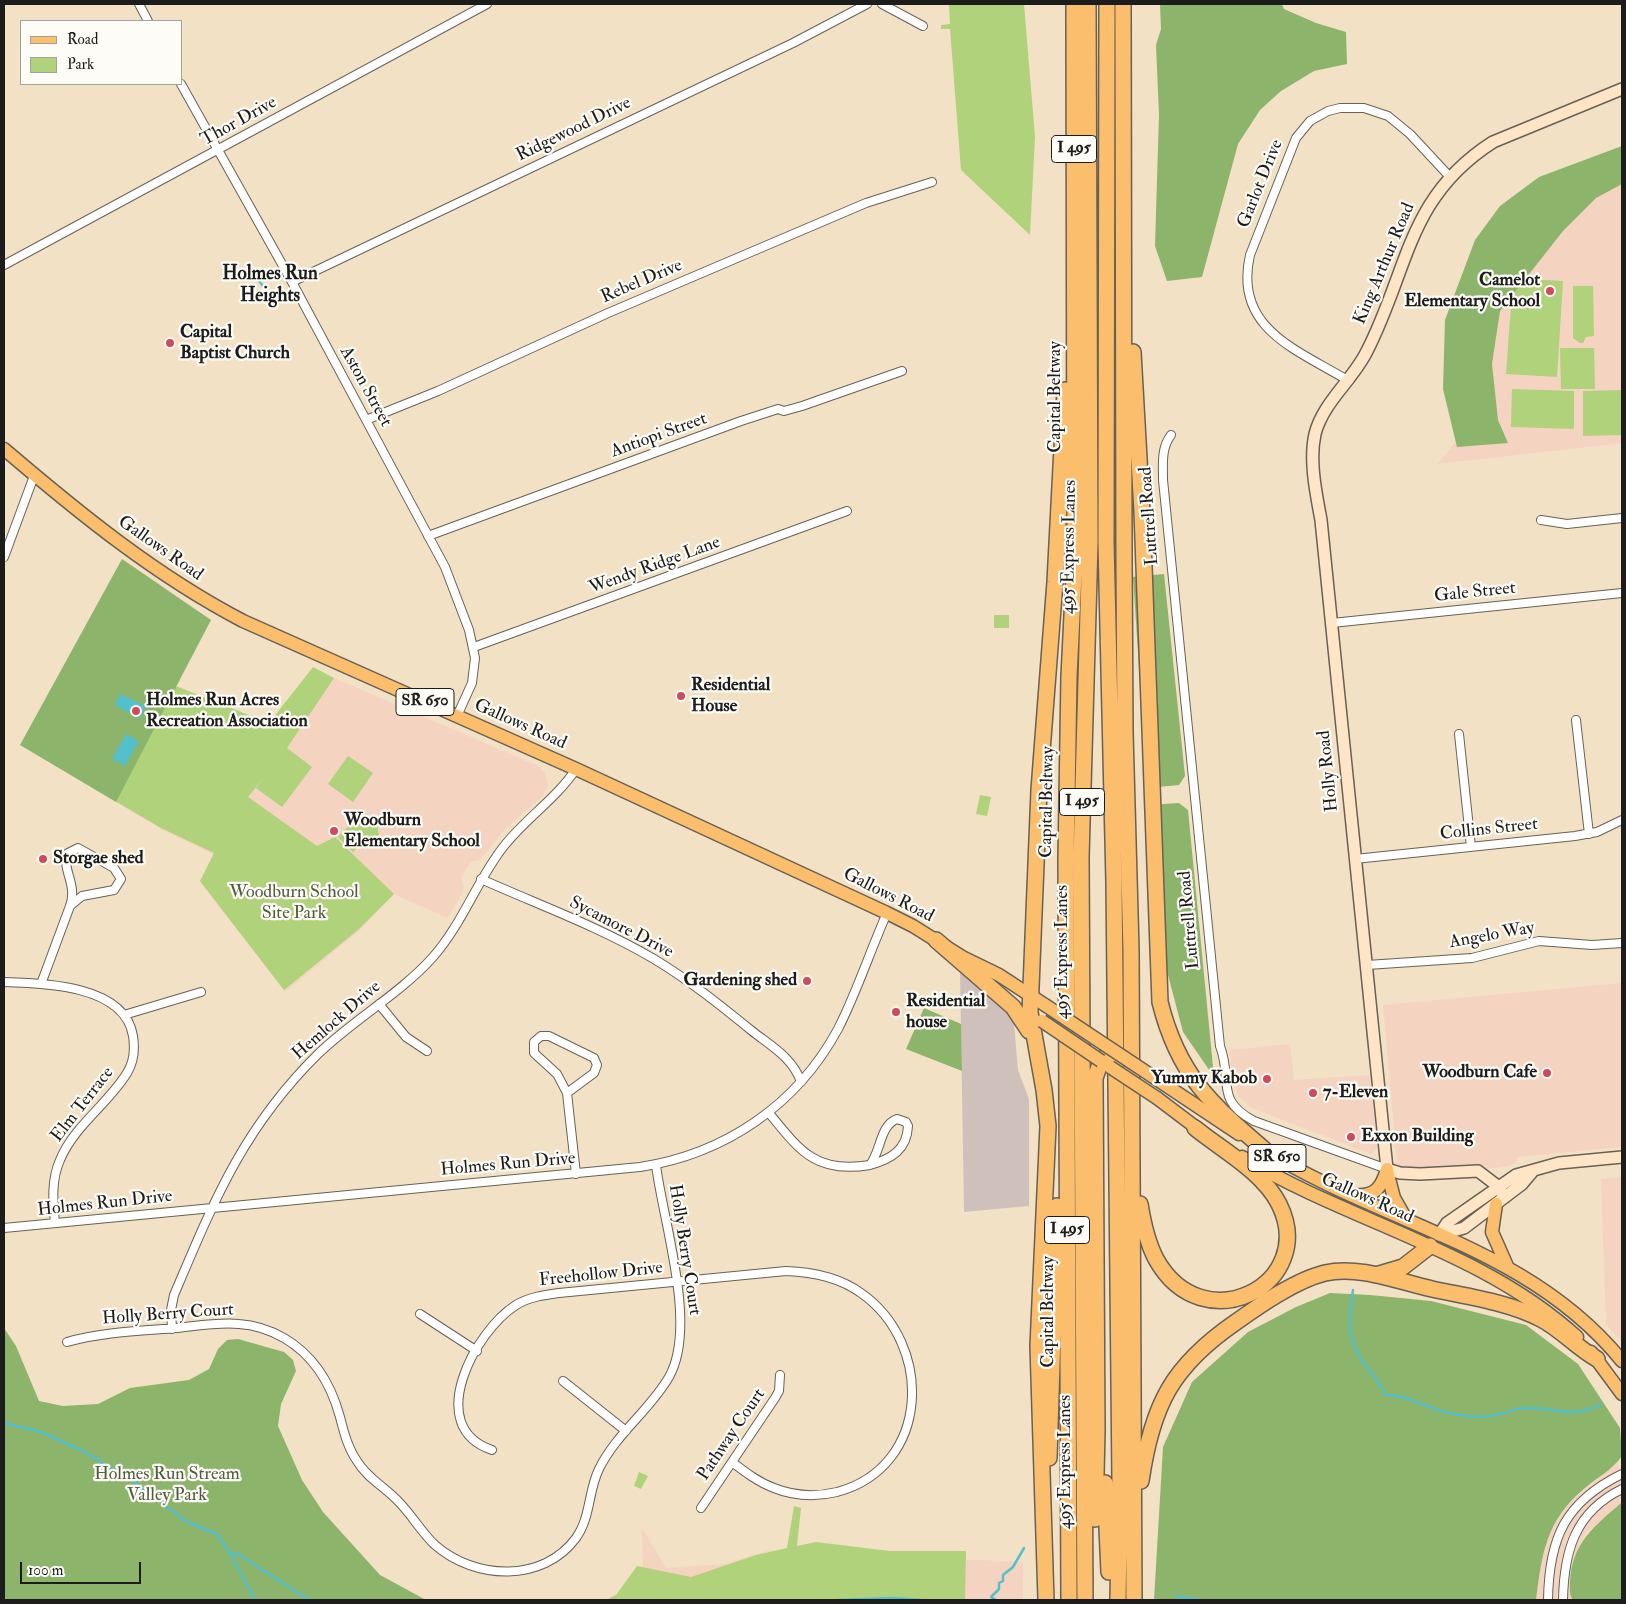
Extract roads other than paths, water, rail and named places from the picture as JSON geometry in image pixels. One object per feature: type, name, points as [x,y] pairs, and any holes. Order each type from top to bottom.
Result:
[{"type":"highway","name":"Capital Beltway","points":[[1069,1600],[1066,859],[1069,667],[1075,555],[1074,4]]},
{"type":"highway","name":"495 Express Lanes","points":[[1085,1600],[1081,857],[1090,532],[1088,4]]},
{"type":"highway","name":"495 Express Lanes","points":[[1107,4],[1106,522],[1114,903],[1120,1482],[1118,1600]]},
{"type":"highway","name":"I 495","points":[[1123,4],[1125,732],[1131,940],[1134,1600]]},
{"type":"highway","points":[[1123,243],[1134,373],[1142,512],[1160,1002],[1174,1047],[1188,1074],[1206,1098],[1266,1151]]},
{"type":"highway","points":[[1045,1595],[1038,1346],[1048,1126],[1044,1090],[1034,1039],[1036,1017],[1031,995],[1033,903],[1039,790],[1056,565],[1063,422],[1074,294]]},
{"type":"highway","points":[[1045,1595],[1066,859]]},
{"type":"highway","points":[[936,940],[1012,1007],[1025,1023],[1034,1039]]},
{"type":"highway","points":[[1090,1600],[1097,1430],[1100,1081],[1105,1064],[1114,1050]]},
{"type":"highway","points":[[1100,1081],[1104,1469],[1110,1600]]},
{"type":"highway","points":[[1133,1173],[1143,1222],[1152,1249],[1157,1260],[1175,1282],[1193,1295],[1210,1300],[1233,1300],[1258,1290],[1278,1269],[1284,1256],[1287,1234],[1282,1212],[1271,1191],[1258,1176],[1194,1128]]},
{"type":"highway","points":[[1374,1275],[1403,1267],[1435,1240]]},
{"type":"highway","points":[[1134,1554],[1141,1486],[1150,1434],[1169,1388],[1189,1360],[1203,1345],[1240,1319],[1298,1285],[1324,1274],[1335,1272],[1374,1275],[1524,1312],[1556,1328],[1586,1352],[1597,1358]]},
{"type":"main road","name":"Gallows Road","points":[[4,449],[34,476],[112,537],[217,607],[243,621],[576,769],[887,913],[964,958],[1036,1017],[1158,1098],[1194,1128],[1283,1180],[1435,1240],[1507,1266],[1561,1300],[1581,1317],[1622,1361]]},
{"type":"main road","name":"Gallows Road","points":[[964,958],[999,975],[1031,995],[1266,1151],[1308,1176],[1406,1219],[1435,1240],[1536,1303],[1564,1325],[1597,1358],[1622,1394]]},
{"type":"main road","points":[[1347,1193],[1373,1194],[1384,1182],[1387,1169]]},
{"type":"main road","points":[[1387,1169],[1394,1198],[1406,1219]]},
{"type":"main road","points":[[1500,1200],[1492,1232],[1507,1266]]},
{"type":"street","points":[[139,4],[147,20]]},
{"type":"street","name":"Thor Drive","points":[[4,265],[487,4]]},
{"type":"street","name":"Ridgewood Drive","points":[[292,282],[793,43],[867,4]]},
{"type":"street","points":[[882,4],[922,26]]},
{"type":"street","name":"Aston Street","points":[[182,85],[292,282],[428,536],[450,581],[474,647],[475,664],[472,683],[457,716]]},
{"type":"street","name":"King Arthur Road","points":[[1349,381],[1368,350],[1418,223],[1450,176],[1493,142],[1622,89]]},
{"type":"street","name":"Garlot Drive","points":[[1349,381],[1268,331],[1254,312],[1247,291],[1247,267],[1250,255],[1296,138],[1310,122],[1328,111],[1352,107],[1370,110],[1396,122],[1450,176]]},
{"type":"street","name":"Rebel Drive","points":[[366,420],[438,390],[608,312],[866,203],[892,193],[932,182]]},
{"type":"street","name":"Antiopi Street","points":[[428,536],[750,418],[802,406],[902,371]]},
{"type":"street","name":"Holly Road","points":[[1349,381],[1322,416],[1314,441],[1314,469],[1332,623],[1387,1169]]},
{"type":"street","name":"Luttrell Road","points":[[1171,435],[1166,442],[1163,454],[1163,480],[1208,938],[1227,1093],[1237,1110],[1254,1121],[1387,1169],[1420,1174],[1478,1171],[1497,1187],[1500,1200]]},
{"type":"street","points":[[4,557],[34,476]]},
{"type":"street","name":"Wendy Ridge Lane","points":[[474,647],[847,511]]},
{"type":"street","points":[[1541,520],[1567,524],[1622,518]]},
{"type":"street","name":"Gale Street","points":[[1332,623],[1622,593]]},
{"type":"street","points":[[1576,720],[1589,834]]},
{"type":"street","points":[[1459,734],[1471,847]]},
{"type":"street","name":"Hemlock Drive","points":[[172,1328],[174,1295],[210,1209],[244,1146],[278,1098],[320,1053],[404,984],[433,956],[460,919],[482,879],[509,840],[525,822],[558,794],[576,769]]},
{"type":"street","name":"Collins Street","points":[[1355,859],[1589,834],[1622,820]]},
{"type":"street","points":[[41,984],[70,906],[73,888],[65,862],[68,853],[72,849],[83,849],[116,869],[121,879],[114,890],[82,896],[70,906]]},
{"type":"street","name":"Sycamore Drive","points":[[482,879],[611,936],[654,959],[712,999],[788,1060],[801,1082]]},
{"type":"street","name":"Holmes Run Drive","points":[[4,1228],[576,1174],[656,1165],[693,1155],[737,1135],[769,1113],[801,1082],[838,1028],[887,913]]},
{"type":"street","name":"Angelo Way","points":[[1366,965],[1472,958],[1539,940],[1592,945],[1622,943]]},
{"type":"street","name":"Elm Terrace","points":[[4,982],[41,984],[97,996],[111,1002],[124,1015],[133,1033],[134,1044],[131,1065],[119,1085],[75,1136],[62,1156],[54,1188],[55,1223]]},
{"type":"street","points":[[124,1015],[200,992]]},
{"type":"street","points":[[379,1004],[406,1037],[427,1050]]},
{"type":"street","points":[[567,1093],[594,1073],[597,1069],[596,1061],[549,1036],[541,1036],[534,1042],[534,1053],[556,1074],[567,1093],[576,1174]]},
{"type":"street","points":[[769,1113],[796,1147],[819,1162],[842,1168],[870,1165],[890,1158],[902,1147],[908,1134],[906,1122],[897,1119],[889,1124],[882,1138],[878,1153],[870,1165]]},
{"type":"street","points":[[1435,1240],[1447,1222],[1516,1175],[1559,1163],[1622,1157]]},
{"type":"street","name":"Holly Berry Court","points":[[67,1342],[98,1335],[241,1324],[271,1332],[296,1345],[313,1361],[326,1381],[350,1449],[363,1471],[401,1504],[437,1546],[461,1562],[486,1570],[525,1570],[549,1561],[568,1547],[584,1521],[598,1470],[626,1431],[664,1384],[674,1366],[680,1332],[676,1282],[656,1165]]},
{"type":"street","points":[[1435,1240],[1464,1228],[1522,1184],[1533,1171]]},
{"type":"street","name":"Freehollow Drive","points":[[492,1450],[478,1444],[465,1428],[458,1406],[460,1381],[477,1350],[506,1313],[531,1298],[559,1292],[786,1271],[829,1277],[852,1287],[878,1308],[896,1332],[908,1360],[913,1391],[912,1407],[906,1431],[891,1457],[867,1479],[844,1490],[828,1494],[797,1494],[764,1484],[732,1462]]},
{"type":"street","points":[[420,1314],[477,1350]]},
{"type":"street","name":"Pathway Court","points":[[700,1508],[775,1398],[779,1391],[780,1375]]},
{"type":"street","points":[[563,1381],[626,1431]]},
{"type":"street","points":[[1548,1600],[1552,1552],[1568,1515],[1588,1495],[1622,1474]]},
{"type":"street","points":[[1563,1600],[1565,1567],[1575,1535],[1584,1520],[1601,1501],[1622,1489]]},
{"type":"water","name":"Holmes Run Acres Recreation Association","points":[[120,694],[146,706],[140,719],[115,705]]},
{"type":"water","points":[[126,734],[139,741],[125,766],[112,759]]},
{"type":"waterway","points":[[250,275],[260,282],[277,305]]},
{"type":"waterway","points":[[1353,1290],[1350,1313],[1352,1340],[1361,1359],[1380,1384],[1385,1395],[1403,1397],[1445,1412],[1477,1417],[1526,1408],[1573,1412],[1591,1409],[1601,1404]]},
{"type":"waterway","points":[[4,1423],[41,1432],[83,1451],[133,1481],[187,1522],[217,1534],[230,1553],[255,1600]]},
{"type":"waterway","points":[[996,1600],[991,1597],[999,1589],[999,1583],[1003,1581],[1003,1575],[1013,1567],[1024,1548]]},
{"type":"waterway","points":[[230,1553],[238,1554],[309,1600]]},
{"type":"waterway","points":[[1176,1596],[1200,1600]]},
{"type":"waterway","points":[[838,1600],[893,1598],[921,1600]]},
{"type":"place","name":"Camelot Elementary School","points":[[1550,291]]},
{"type":"place","name":"Capital Baptist Church","points":[[170,343]]},
{"type":"place","name":"Residential House","points":[[681,696]]},
{"type":"place","name":"Holmes Run Acres Recreation Association","points":[[136,711]]},
{"type":"place","name":"Woodburn Elementary School","points":[[334,831]]},
{"type":"place","name":"Storgae shed","points":[[43,859]]},
{"type":"place","name":"Gardening shed","points":[[807,981]]},
{"type":"place","name":"Residential house","points":[[896,1012]]},
{"type":"place","name":"Woodburn Cafe","points":[[1547,1073]]},
{"type":"place","name":"Yummy Kabob","points":[[1267,1079]]},
{"type":"place","name":"7-Eleven","points":[[1313,1093]]},
{"type":"place","name":"Exxon Building","points":[[1351,1137]]},
{"type":"district","name":"Holmes Run Heights","points":[[270,286]]},
{"type":"park label","name":"Woodburn School Site Park","points":[[294,903]]},
{"type":"park label","name":"Holmes Run Stream Valley Park","points":[[167,1485]]}]
